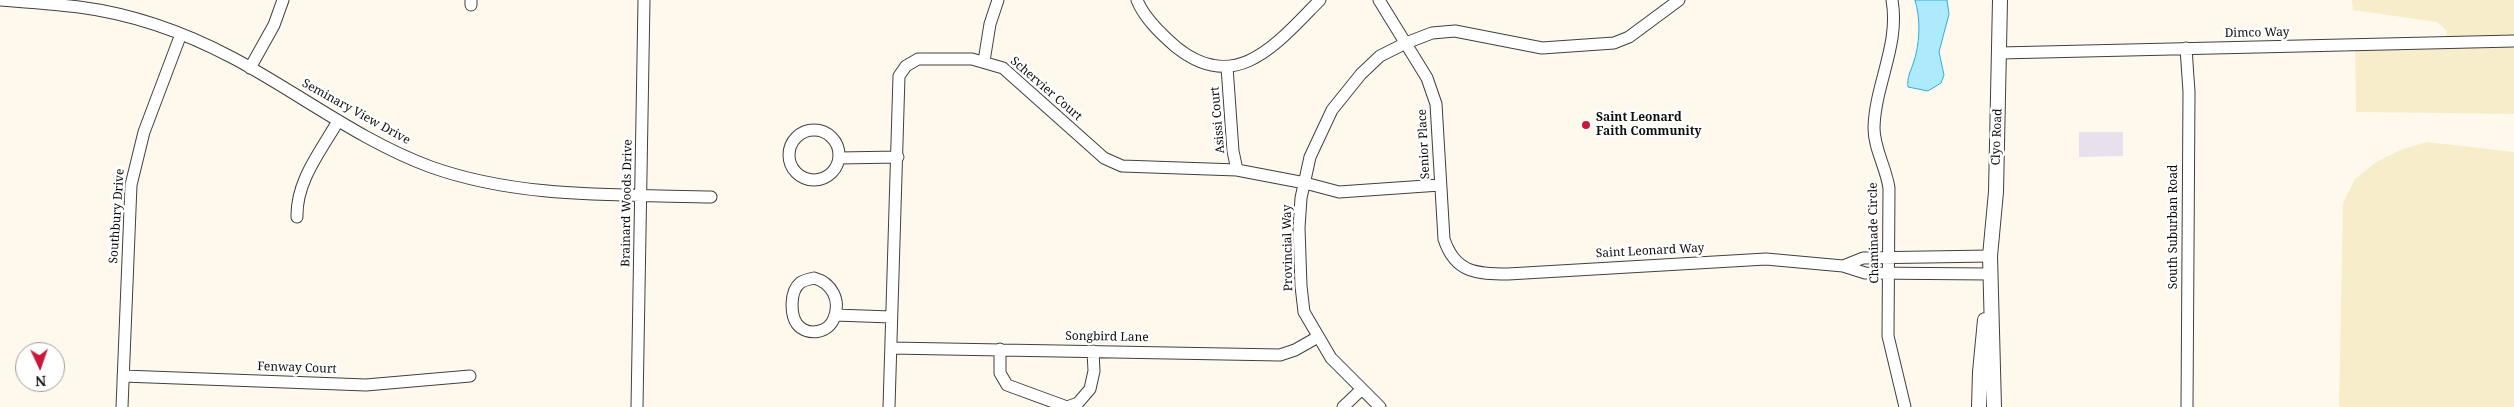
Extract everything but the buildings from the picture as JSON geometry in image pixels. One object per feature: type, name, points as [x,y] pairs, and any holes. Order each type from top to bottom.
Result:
[{"type":"street","name":"Seminary View Drive","points":[[0,0],[90,4],[181,34],[250,68],[338,121],[410,158],[475,180],[543,192],[711,197]]},
{"type":"street","points":[[250,68],[274,25],[283,0]]},
{"type":"street","name":"Brainard Woods Drive","points":[[637,407],[644,0]]},
{"type":"street","points":[[984,61],[990,24],[998,0]]},
{"type":"street","points":[[1137,0],[1146,17],[1182,52],[1204,63],[1227,67],[1250,62],[1262,55],[1320,0]]},
{"type":"street","name":"Senior Place","points":[[1380,0],[1428,78],[1436,104],[1444,239],[1448,251],[1460,266]]},
{"type":"street","name":"Provincial Way","points":[[1380,407],[1331,358],[1304,312],[1299,228],[1301,198],[1310,158],[1332,110],[1367,68],[1380,56],[1432,33],[1455,31],[1542,48],[1614,43],[1629,38],[1679,0]]},
{"type":"street","name":"Chaminade Circle","points":[[1892,0],[1894,36],[1876,110],[1874,129],[1876,144],[1886,171],[1889,188],[1889,348],[1904,394],[1906,407]]},
{"type":"street","name":"Clyo Road","points":[[1994,407],[1995,372],[1990,256],[1996,192],[2000,0]]},
{"type":"street","name":"Southbury Drive","points":[[122,407],[131,185],[144,132],[181,34]]},
{"type":"street","name":"Dimco Way","points":[[2000,52],[2514,41]]},
{"type":"street","name":"South Suburban Road","points":[[2186,48],[2189,92],[2187,407]]},
{"type":"street","name":"Schervier Court","points":[[889,407],[901,71],[911,62],[918,59],[984,61],[1003,68],[1111,162],[1132,168],[1237,170],[1305,182],[1339,192],[1440,185]]},
{"type":"street","name":"Asissi Court","points":[[1227,67],[1233,151],[1237,170]]},
{"type":"street","points":[[296,217],[303,181],[338,121]]},
{"type":"street","points":[[815,130],[822,132],[836,144],[839,158],[834,171],[829,176],[822,179],[808,180],[801,177],[792,168],[792,142],[802,133],[815,130]]},
{"type":"street","points":[[839,158],[898,158]]},
{"type":"street","name":"Saint Leonard Way","points":[[1843,266],[1863,258],[1990,256]]},
{"type":"street","name":"Saint Leonard Way","points":[[1460,266],[1470,271],[1485,274],[1766,260],[1843,266],[1865,273],[1990,274]]},
{"type":"street","name":"Clyo Road","points":[[1979,407],[1980,372],[1990,274]]},
{"type":"street","points":[[814,278],[827,283],[834,294],[835,315],[833,321],[822,331],[802,329],[797,324],[793,312],[793,295],[796,287],[806,280],[814,278]]},
{"type":"street","points":[[835,315],[891,317]]},
{"type":"street","name":"Songbird Lane","points":[[891,348],[1280,355],[1318,337]]},
{"type":"street","points":[[1000,349],[1000,373],[1007,385],[1067,407],[1078,403],[1090,390],[1094,371],[1093,351]]},
{"type":"street","name":"Fenway Court","points":[[124,376],[366,385],[470,376]]},
{"type":"street","points":[[1343,407],[1362,389]]},
{"type":"shaded area","points":[[2352,0],[2514,0],[2514,114],[2356,112],[2355,38],[2434,48],[2444,43],[2447,31],[2437,22],[2353,10]]},
{"type":"shaded area","points":[[2079,132],[2123,132],[2123,156],[2079,157]]},
{"type":"shaded area","points":[[2427,142],[2514,152],[2514,407],[2339,407],[2343,203],[2355,179],[2376,162],[2403,149]]},
{"type":"water","points":[[1915,0],[1947,0],[1949,14],[1939,52],[1944,75],[1941,83],[1928,91],[1908,87],[1908,78],[1918,40],[1919,24]]},
{"type":"place","name":"Saint Leonard Faith Community","points":[[1586,125]]}]
